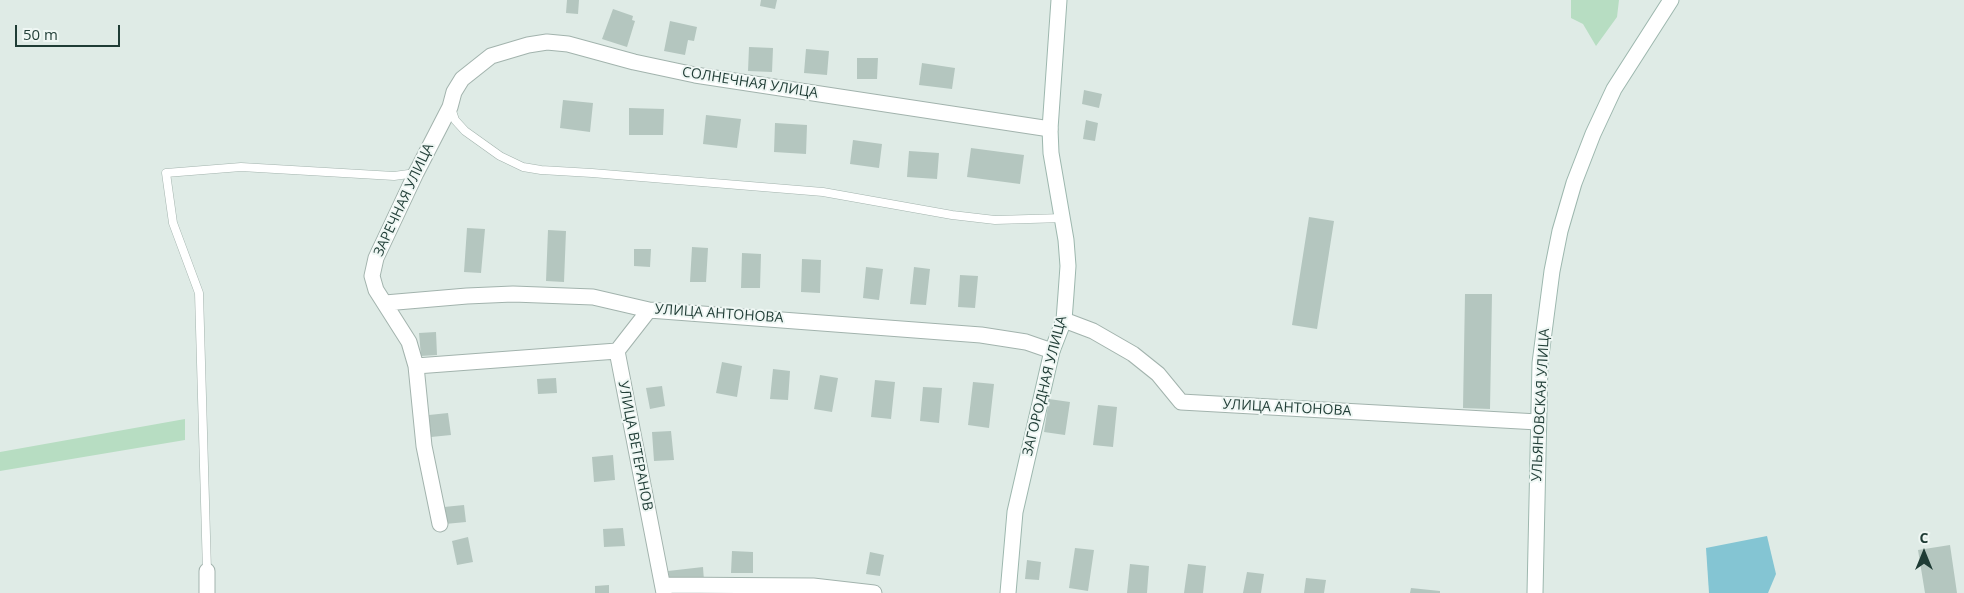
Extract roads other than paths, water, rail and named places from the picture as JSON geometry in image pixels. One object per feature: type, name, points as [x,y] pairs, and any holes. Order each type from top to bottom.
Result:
[{"type":"street","name":"ЗАГОРОДНАЯ УЛИЦА","points":[[1008,593],[1015,512],[1052,351],[1064,320],[1068,266],[1064,218],[1053,169],[1050,129],[1059,0]]},
{"type":"street","name":"УЛЬЯНОВСКАЯ УЛИЦА","points":[[1535,593],[1540,363],[1552,271],[1560,231],[1571,193],[1593,134],[1614,89],[1671,0]]},
{"type":"street","name":"СОЛНЕЧНАЯ УЛИЦА","points":[[462,79],[491,56],[508,49],[548,42],[568,44],[634,62],[696,75],[1050,129]]},
{"type":"street","name":"ЗАРЕЧНАЯ УЛИЦА","points":[[440,524],[423,438],[416,366],[409,342],[376,290],[372,276],[376,258],[450,107],[454,92],[462,79]]},
{"type":"street","name":"УЛИЦА АНТОНОВА","points":[[385,303],[467,296],[552,295],[593,298],[649,310],[981,336],[1026,342],[1052,351]]},
{"type":"street","points":[[416,366],[617,351],[649,310]]},
{"type":"street","name":"УЛИЦА АНТОНОВА","points":[[1064,320],[1093,331],[1133,354],[1158,374],[1181,402],[1538,422]]},
{"type":"street","name":"УЛИЦА ВЕТЕРАНОВ","points":[[617,351],[663,589]]},
{"type":"street","points":[[207,571],[207,593]]},
{"type":"street","points":[[663,589],[813,586],[874,593]]},
{"type":"lane","points":[[450,107],[455,120],[465,130],[500,156],[522,167],[822,192],[914,209],[995,220],[1064,218]]},
{"type":"lane","points":[[207,571],[199,293],[173,223],[166,174],[241,167],[394,176],[416,173]]},
{"type":"water","points":[[1767,536],[1776,574],[1768,593],[1709,593],[1706,548]]}]
